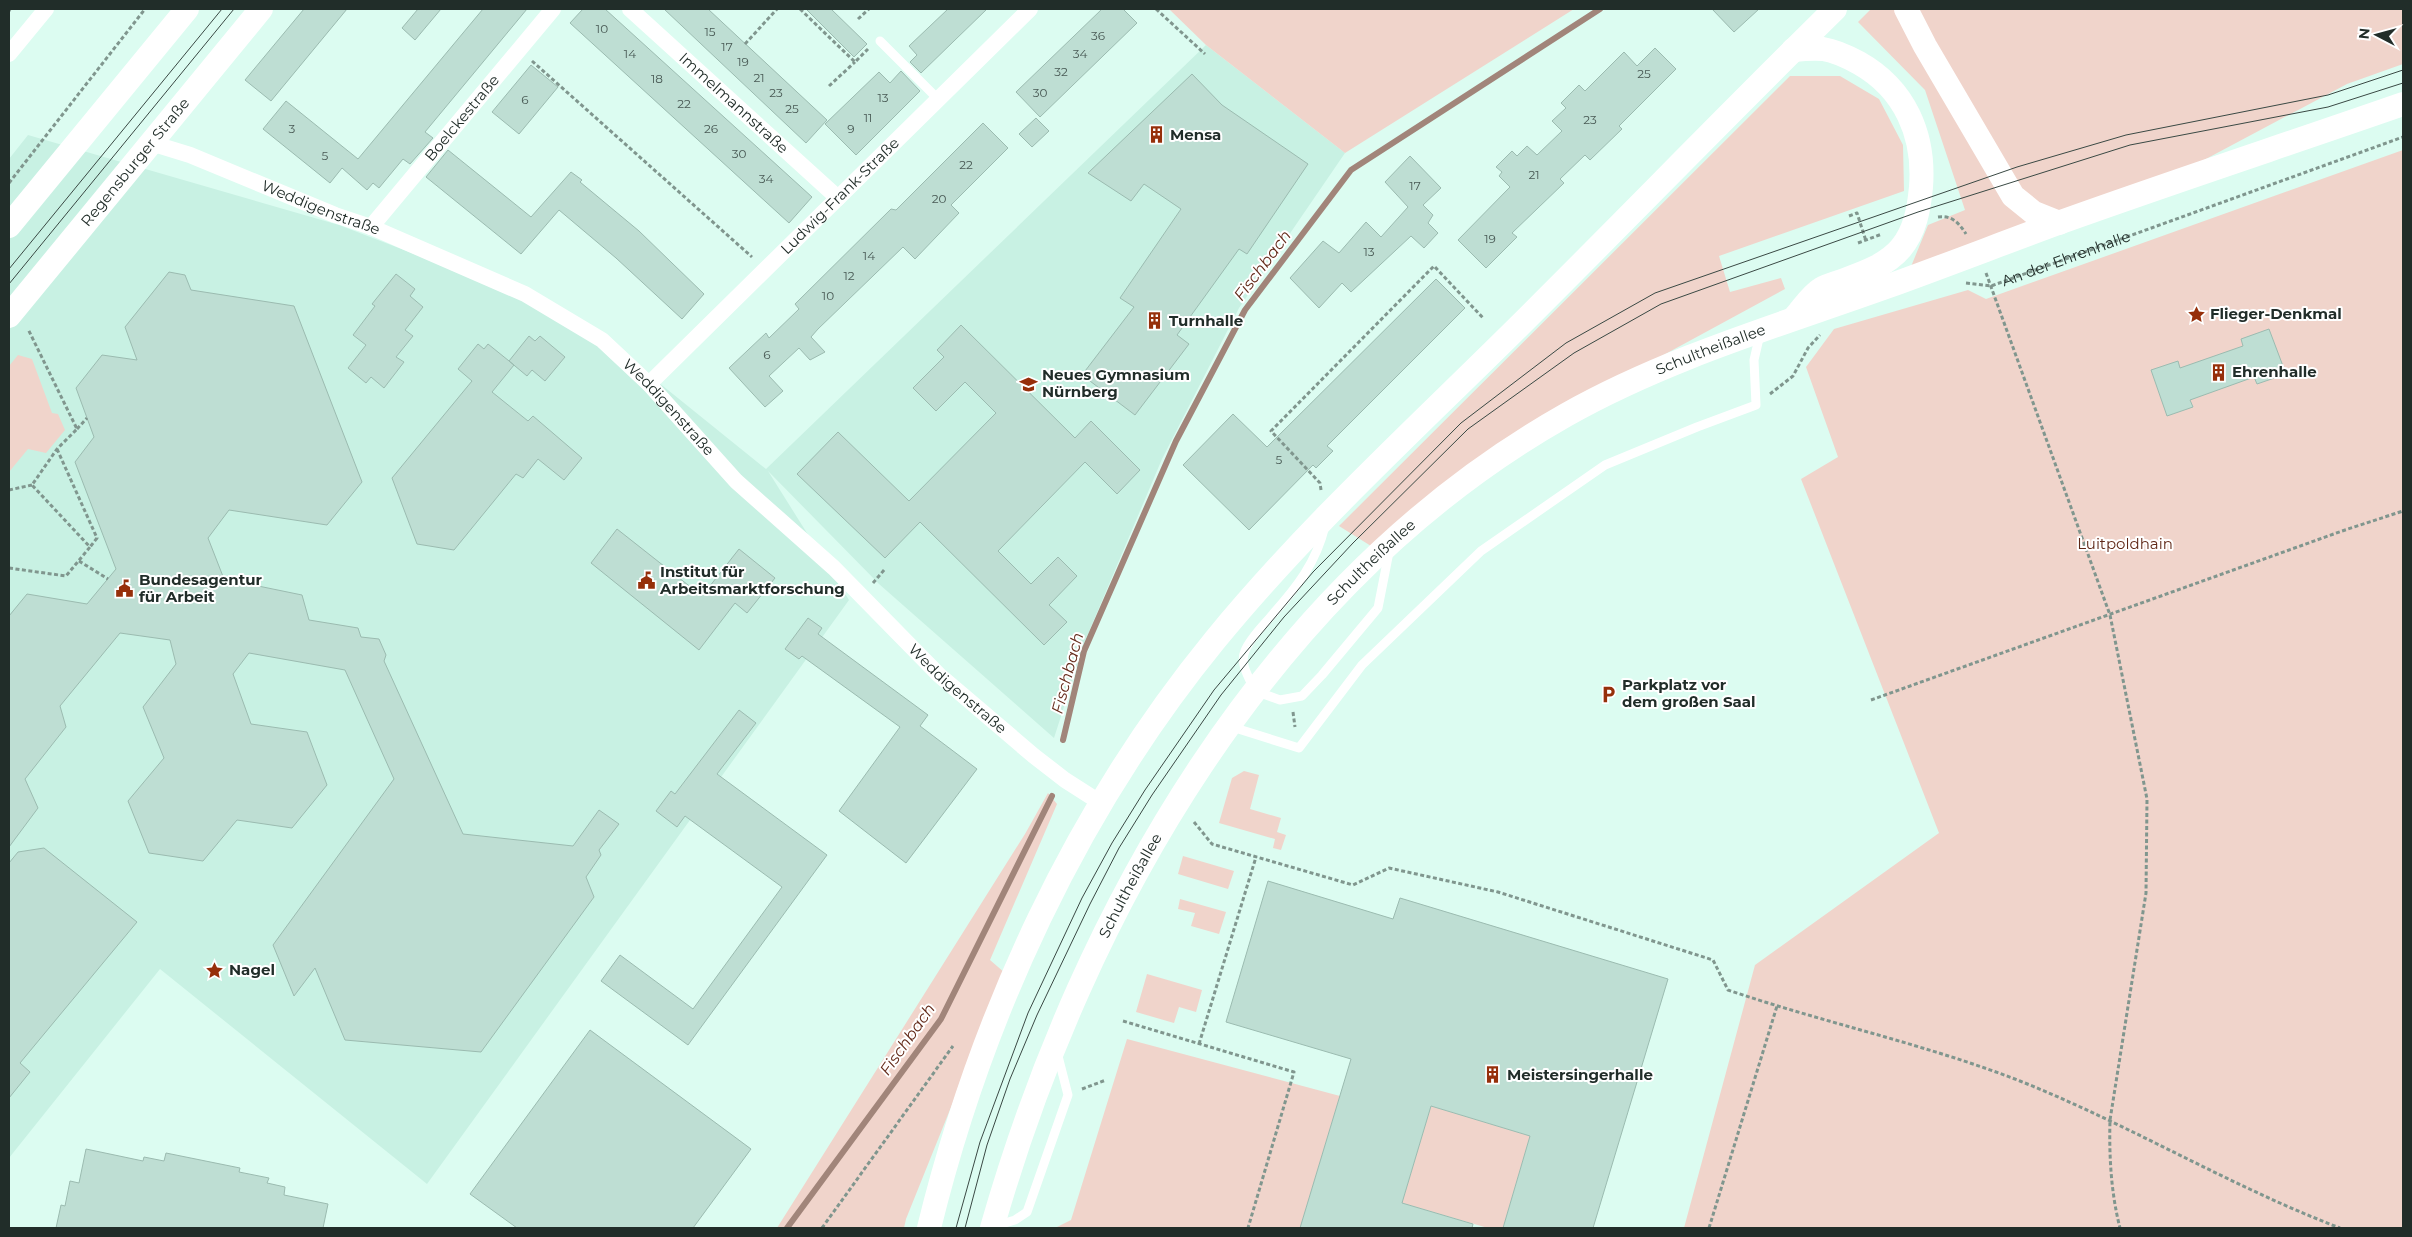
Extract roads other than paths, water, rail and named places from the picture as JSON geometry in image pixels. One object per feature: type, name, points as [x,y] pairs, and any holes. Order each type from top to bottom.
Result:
[{"type":"main road","points":[[9,226],[187,9]]},
{"type":"main road","name":"Regensburger Straße","points":[[13,311],[261,9]]},
{"type":"main road","points":[[929,1228],[956,1125],[994,1021],[1039,920],[1101,803],[1150,726],[1198,661],[1272,575],[1327,517],[1835,9]]},
{"type":"main road","points":[[1906,9],[1925,46],[2013,196],[2034,213],[2059,223],[2403,104]]},
{"type":"main road","points":[[1793,50],[1824,49],[1849,58],[1876,74],[1898,96],[1908,110],[1916,133],[1921,158],[1920,200],[1916,221],[1907,240],[1896,254],[1873,269],[1821,289],[1794,318]]},
{"type":"main road","name":"Schultheißallee","points":[[992,1227],[1030,1107],[1055,1045],[1110,924],[1137,873],[1175,809],[1255,691],[1333,598],[1390,542],[1424,512],[1488,464],[1565,416],[1669,364],[1761,329],[2059,223]]},
{"type":"street","points":[[9,54],[46,9]]},
{"type":"street","name":"Boelckestraße","points":[[371,227],[553,9]]},
{"type":"street","name":"Immelmannstraße","points":[[630,9],[838,198]]},
{"type":"street","name":"Ludwig-Frank-Straße","points":[[649,384],[1030,9]]},
{"type":"street","name":"Weddigenstraße","points":[[151,143],[190,155],[334,215],[371,227],[525,294],[602,340],[649,384],[736,482],[834,568],[939,675],[1034,756],[1065,780],[1101,803]]},
{"type":"lane","points":[[876,43],[938,99]]},
{"type":"lane","points":[[1230,726],[1299,748],[1362,665],[1481,551],[1605,465],[1756,405],[1754,360],[1761,329]]},
{"type":"lane","points":[[1327,517],[1321,542],[1303,580],[1265,624],[1244,652],[1244,667],[1255,691],[1280,700],[1302,696],[1322,675],[1378,608],[1390,542]]},
{"type":"lane","points":[[992,1227],[1015,1220],[1027,1212],[1068,1095],[1055,1045]]},
{"type":"waterway","name":"Fischbach","points":[[1063,740],[1084,651],[1176,441],[1245,310],[1351,170],[1600,9]]},
{"type":"waterway","name":"Fischbach","points":[[787,1228],[941,1019],[1052,796]]},
{"type":"tram line","points":[[9,269],[222,9]]},
{"type":"tram line","points":[[9,284],[234,9]]},
{"type":"tram line","points":[[956,1228],[980,1142],[1028,1013],[1082,898],[1112,843],[1145,790],[1214,690],[1313,572],[1461,423],[1566,343],[1655,293],[2017,167],[2126,135],[2328,95],[2403,70]]},
{"type":"tram line","points":[[965,1228],[987,1145],[1010,1079],[1037,1015],[1119,848],[1152,795],[1221,695],[1284,617],[1353,543],[1468,429],[1574,353],[1661,304],[1918,212],[2130,145],[2328,107],[2403,83]]},
{"type":"place","name":"Mensa","points":[[1156,135]]},
{"type":"place","name":"Flieger-Denkmal","points":[[2196,314]]},
{"type":"place","name":"Turnhalle","points":[[1155,321]]},
{"type":"place","name":"Ehrenhalle","points":[[2218,372]]},
{"type":"place","name":"Neues Gymnasium Nürnberg","points":[[1028,384]]},
{"type":"place","name":"Institut für Arbeitsmarktforschung","points":[[646,581]]},
{"type":"place","name":"Bundesagentur für Arbeit","points":[[125,589]]},
{"type":"place","name":"Parkplatz vor dem großen Saal","points":[[1608,694]]},
{"type":"place","name":"Nagel","points":[[215,970]]},
{"type":"place","name":"Meistersingerhalle","points":[[1493,1075]]},
{"type":"park label","name":"Luitpoldhain","points":[[2125,544]]}]
